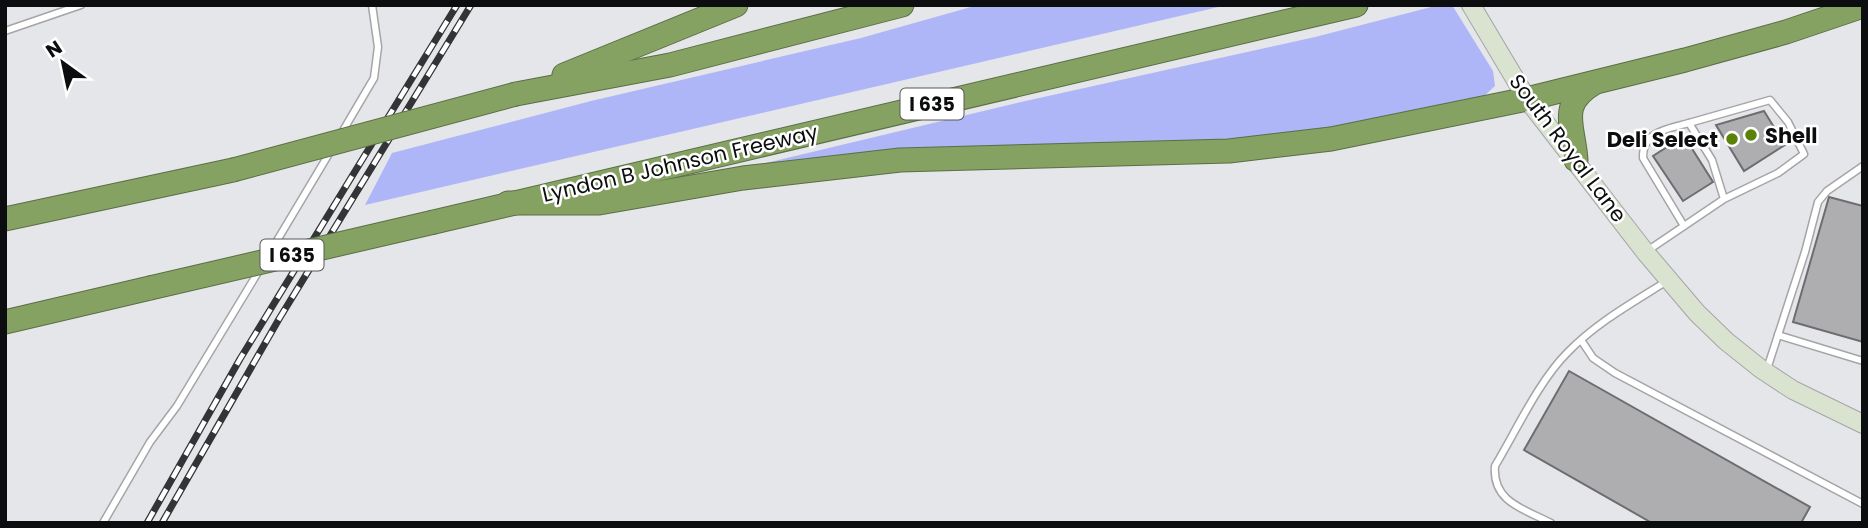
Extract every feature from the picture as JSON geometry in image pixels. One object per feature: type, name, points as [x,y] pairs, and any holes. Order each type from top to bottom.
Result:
[{"type":"highway","points":[[516,94],[736,5]]},
{"type":"highway","points":[[5,219],[233,170],[516,94],[670,65],[902,5]]},
{"type":"highway","name":"Lyndon B Johnson Freeway","points":[[5,322],[1356,5]]},
{"type":"highway","points":[[508,203],[599,203],[743,178],[900,160],[1229,151],[1286,146],[1527,99],[1685,60],[1786,32],[1863,6]]},
{"type":"highway","points":[[1576,160],[1569,119],[1573,102],[1580,93],[1601,79]]},
{"type":"main road","name":"South Royal Lane","points":[[1471,5],[1527,99],[1646,253],[1697,313],[1726,341],[1766,372],[1793,390],[1863,425]]},
{"type":"lane","points":[[5,31],[81,5]]},
{"type":"lane","points":[[103,523],[150,442],[177,407],[374,78],[378,47],[372,5]]},
{"type":"lane","points":[[1646,253],[1724,199],[1778,173],[1804,154],[1788,122],[1770,100],[1658,131],[1648,139],[1643,148],[1643,158],[1684,226]]},
{"type":"lane","points":[[1689,123],[1712,160],[1724,199]]},
{"type":"lane","points":[[1766,372],[1805,253],[1818,202],[1827,191],[1863,166]]},
{"type":"lane","points":[[1551,523],[1508,501],[1500,494],[1494,480],[1495,466],[1551,373],[1581,340],[1596,326],[1669,279]]},
{"type":"lane","points":[[1778,335],[1863,361]]},
{"type":"lane","points":[[1581,340],[1593,358],[1615,373],[1863,504]]},
{"type":"shaded area","points":[[978,5],[1227,5],[365,205],[392,153],[591,101],[861,38]]},
{"type":"shaded area","points":[[1439,5],[1452,5],[1493,71],[1495,86],[1484,96],[1344,130],[1256,143],[767,170],[766,163],[1021,102],[1315,37]]},
{"type":"building","name":"Shell","points":[[1764,111],[1785,145],[1744,171],[1716,125]]},
{"type":"building","name":"Shell","points":[[1684,136],[1713,182],[1683,201],[1653,156]]},
{"type":"building","points":[[1829,197],[1863,206],[1863,342],[1793,322]]},
{"type":"building","points":[[1569,371],[1810,507],[1801,523],[1652,523],[1524,450]]},
{"type":"railway","points":[[147,523],[240,359],[457,5]]},
{"type":"railway","points":[[162,523],[279,319],[471,5]]},
{"type":"place","name":"Shell","points":[[1751,135]]},
{"type":"place","name":"Deli Select","points":[[1732,139]]}]
